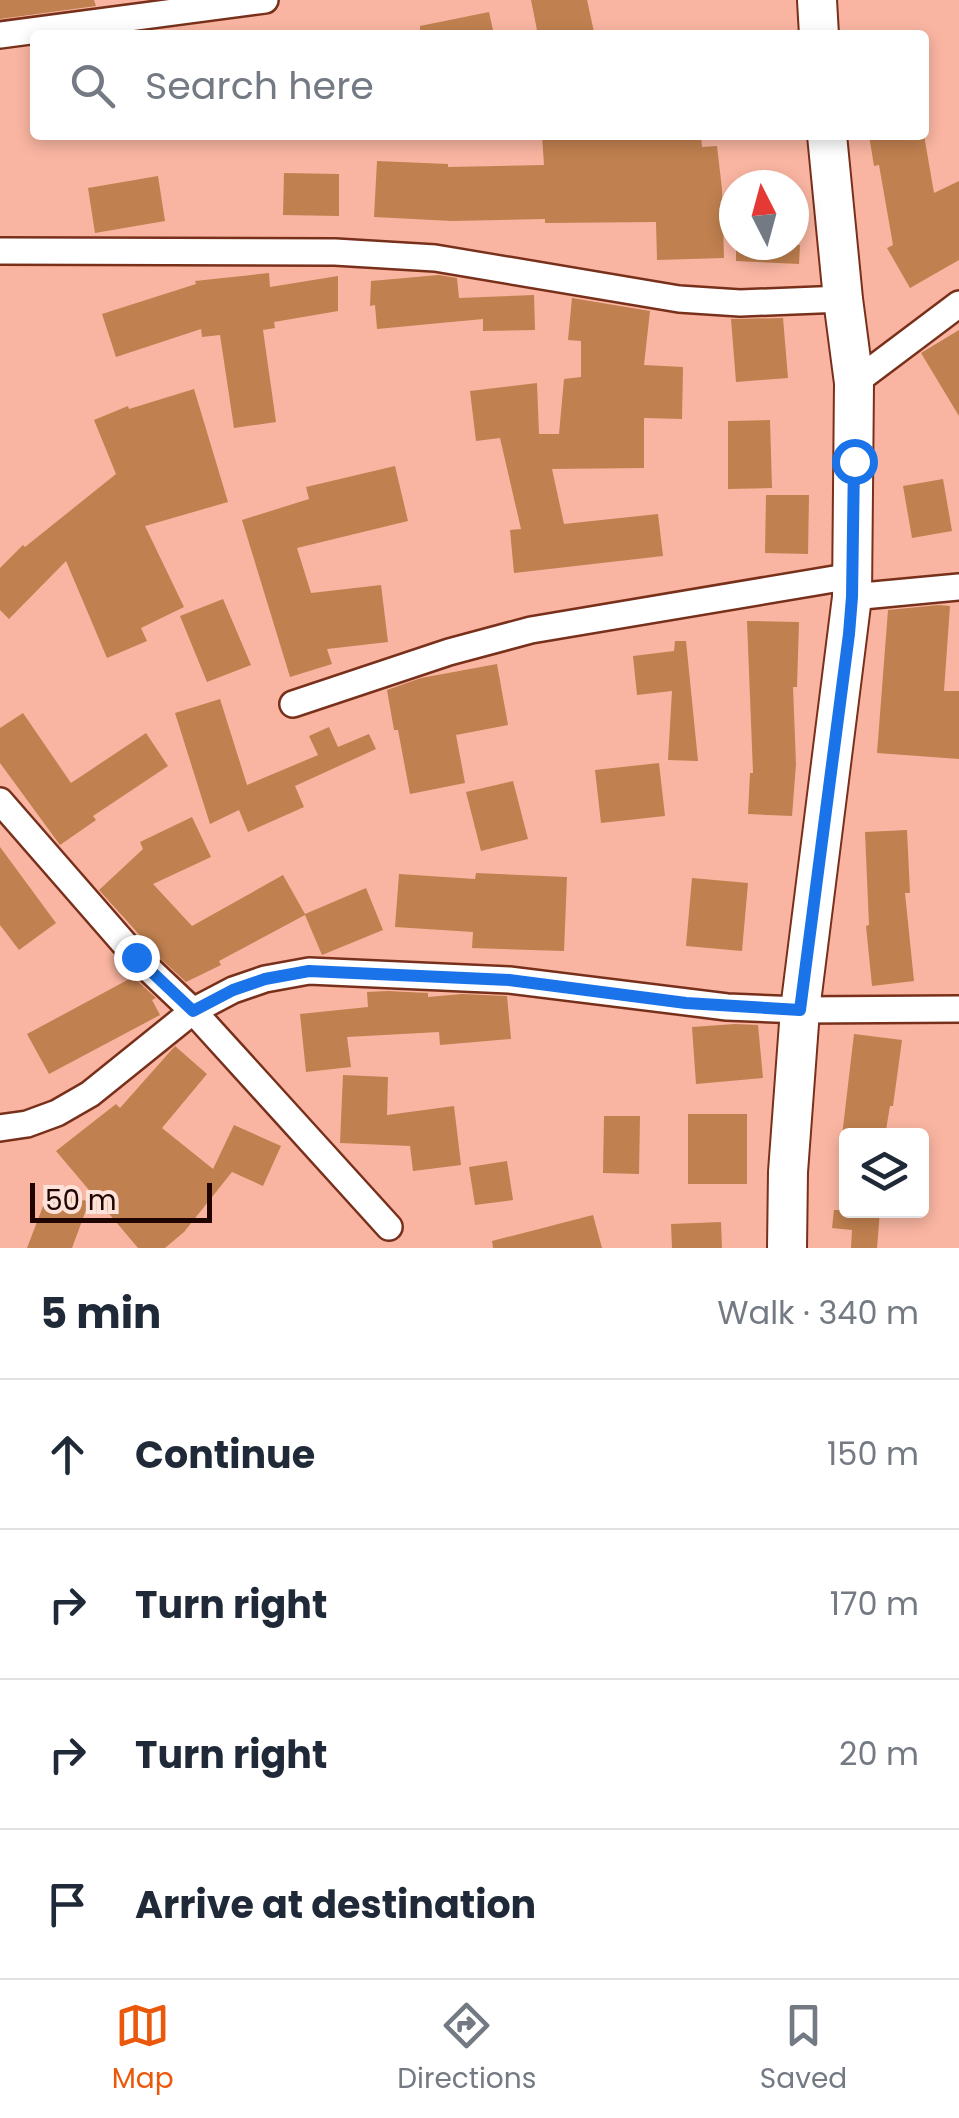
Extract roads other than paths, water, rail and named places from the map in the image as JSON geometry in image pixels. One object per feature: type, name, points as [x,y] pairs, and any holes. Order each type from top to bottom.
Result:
[{"type":"street","points":[[38,30],[265,0]]},
{"type":"street","points":[[817,0],[820,30]]},
{"type":"street","points":[[0,35],[30,31]]},
{"type":"street","points":[[788,1248],[788,1172],[800,1010],[852,587],[854,383],[827,140]]},
{"type":"street","points":[[0,250],[335,252],[452,261],[679,299],[740,302],[843,298]]},
{"type":"street","points":[[854,383],[959,304]]},
{"type":"street","points":[[293,704],[449,652],[532,630],[852,587],[959,587]]},
{"type":"street","points":[[0,801],[136,957],[193,1011],[389,1227]]},
{"type":"street","points":[[0,1128],[27,1124],[90,1094],[193,1011],[233,990],[309,971],[509,980],[686,1003],[800,1010],[959,1009]]}]
